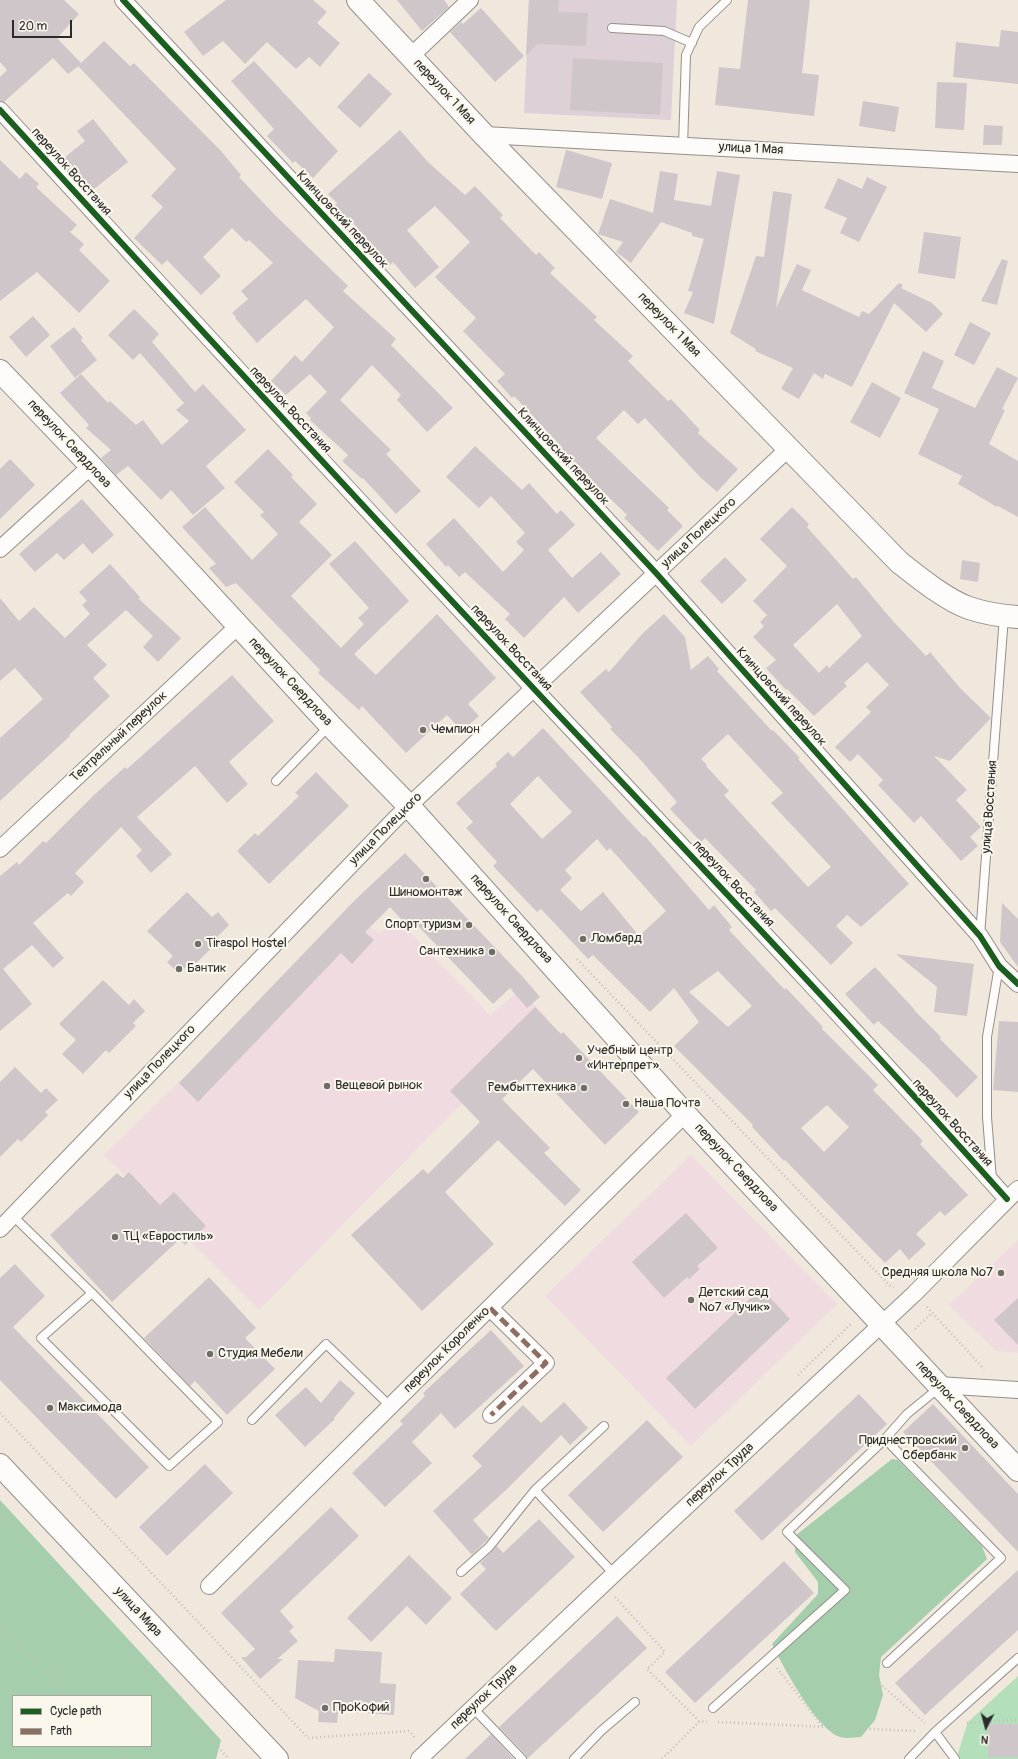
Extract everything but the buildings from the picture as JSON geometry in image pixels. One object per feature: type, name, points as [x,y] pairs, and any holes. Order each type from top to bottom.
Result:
[{"type":"main road","name":"переулок 1 Мая","points":[[358,0],[484,135],[899,562],[933,588],[968,608],[1011,617]]},
{"type":"main road","name":"переулок Свердлова","points":[[0,371],[330,725],[408,806],[685,1114],[1018,1470]]},
{"type":"main road","name":"улица Мира","points":[[0,1464],[277,1759]]},
{"type":"street","name":"Клинцовский переулок","points":[[123,0],[656,573],[980,936]]},
{"type":"street","points":[[411,56],[470,0]]},
{"type":"street","name":"переулок Восстания","points":[[0,110],[206,336],[533,688],[776,946],[992,1183],[1012,1194]]},
{"type":"street","name":"улица 1 Мая","points":[[484,135],[1018,164]]},
{"type":"street","name":"улица Полецкого","points":[[0,1229],[408,806],[789,448]]},
{"type":"street","points":[[0,549],[90,466]]},
{"type":"street","name":"Театральный переулок","points":[[0,849],[238,626]]},
{"type":"street","points":[[980,936],[999,966],[1018,984]]},
{"type":"street","name":"переулок Короленко","points":[[209,1586],[685,1114]]},
{"type":"street","name":"переулок Труда","points":[[422,1756],[614,1574],[882,1325],[1012,1194]]},
{"type":"street","points":[[490,1308],[546,1363],[491,1415]]},
{"type":"street","points":[[940,1386],[1018,1390]]},
{"type":"lane","points":[[683,146],[686,55],[699,27],[727,0]]},
{"type":"lane","points":[[612,28],[664,31],[692,43]]},
{"type":"lane","name":"улица Восстания","points":[[980,936],[1011,617]]},
{"type":"lane","points":[[276,781],[330,725]]},
{"type":"lane","points":[[992,1183],[987,1117],[987,1036],[999,966]]},
{"type":"lane","points":[[13,1216],[92,1293],[218,1422],[169,1466],[41,1338],[92,1293]]},
{"type":"lane","points":[[252,1420],[326,1344],[390,1406]]},
{"type":"lane","points":[[713,1708],[845,1590],[787,1532],[885,1439],[907,1414],[940,1386]]},
{"type":"lane","points":[[461,1572],[489,1547],[535,1490],[604,1426]]},
{"type":"lane","points":[[885,1439],[1001,1558],[887,1663]]},
{"type":"lane","points":[[535,1490],[614,1574]]},
{"type":"lane","points":[[909,1759],[935,1732],[1018,1658]]},
{"type":"lane","points":[[574,1759],[602,1731],[635,1702]]},
{"type":"lane","points":[[473,1708],[522,1759]]},
{"type":"lane","points":[[935,1732],[955,1759]]},
{"type":"path","points":[[575,957],[889,1285],[914,1294],[1002,1388]]},
{"type":"path","points":[[0,1413],[308,1738],[409,1731],[422,1756]]},
{"type":"path","points":[[0,1513],[229,1759]]},
{"type":"path","points":[[613,1595],[666,1652],[647,1669],[699,1721],[935,1732],[968,1722],[1018,1720]]},
{"type":"path","points":[[0,1625],[67,1695]]},
{"type":"path","points":[[769,1658],[823,1727]]},
{"type":"path","points":[[887,1663],[873,1678],[935,1732]]},
{"type":"path","points":[[662,1759],[713,1708]]},
{"type":"path","points":[[116,1747],[127,1759]]},
{"type":"shaded area","points":[[529,0],[677,0],[671,120],[524,113]]},
{"type":"shaded area","name":"Вещевой рынок","points":[[352,913],[379,933],[398,920],[490,1015],[520,990],[547,1017],[259,1310],[104,1155]]},
{"type":"shaded area","name":"Детский сад №7 «Лучик»","points":[[691,1155],[837,1304],[691,1446],[545,1296]]},
{"type":"shaded area","name":"Средняя школа №7","points":[[1018,1240],[1018,1353],[996,1351],[949,1305]]},
{"type":"green space","points":[[892,1459],[898,1460],[982,1546],[987,1559],[881,1657],[879,1675],[883,1695],[875,1720],[861,1737],[842,1738],[831,1732],[811,1710],[792,1681],[772,1644],[818,1594],[818,1582],[795,1552],[795,1536]]},
{"type":"green space","points":[[0,1500],[221,1740],[216,1759],[0,1759]]},
{"type":"green space","points":[[1018,1676],[1018,1759],[956,1759],[968,1722]]},
{"type":"marked path","points":[[490,1308],[546,1363],[491,1415]]},
{"type":"cycle path","points":[[123,0],[656,573],[980,936],[999,966],[1018,984]]},
{"type":"cycle path","points":[[0,110],[334,474],[832,1007],[1007,1199]]},
{"type":"place","name":"Чемпион","points":[[423,730]]},
{"type":"place","name":"Шиномонтаж","points":[[426,879]]},
{"type":"place","name":"Спорт туризм","points":[[469,925]]},
{"type":"place","name":"Ломбард","points":[[583,939]]},
{"type":"place","name":"Tiraspol Hostel","points":[[198,944]]},
{"type":"place","name":"Сантехника","points":[[492,952]]},
{"type":"place","name":"Бантик","points":[[179,969]]},
{"type":"place","name":"Учебный центр «Интерпрет»","points":[[579,1058]]},
{"type":"place","name":"Вещевой рынок","points":[[327,1086]]},
{"type":"place","name":"Рембыттехника","points":[[584,1088]]},
{"type":"place","name":"Наша Почта","points":[[626,1104]]},
{"type":"place","name":"ТЦ «Евростиль»","points":[[115,1237]]},
{"type":"place","name":"Средняя школа №7","points":[[1001,1273]]},
{"type":"place","name":"Детский сад №7 «Лучик»","points":[[691,1300]]},
{"type":"place","name":"Студия Мебели","points":[[210,1354]]},
{"type":"place","name":"Максимода","points":[[50,1408]]},
{"type":"place","name":"Приднестровский Сбербанк","points":[[965,1448]]},
{"type":"place","name":"ПроКофий","points":[[325,1708]]}]
